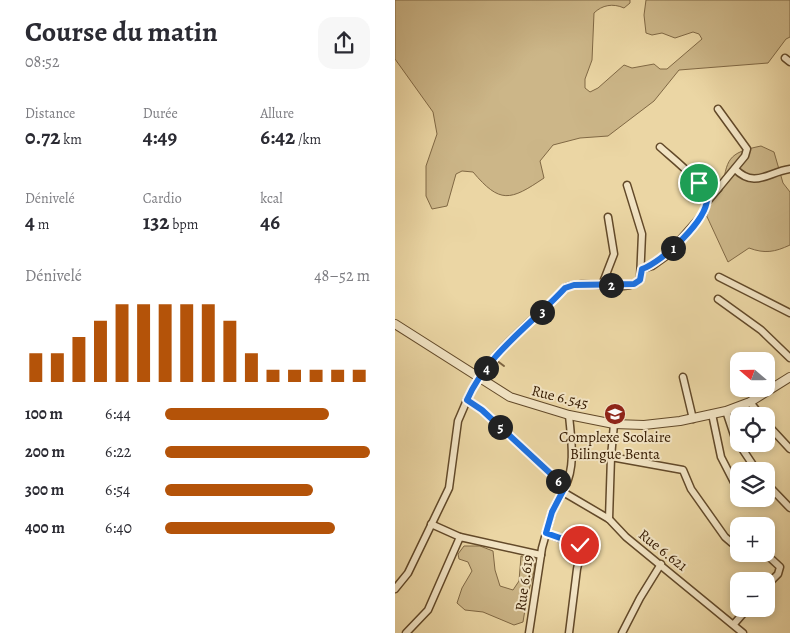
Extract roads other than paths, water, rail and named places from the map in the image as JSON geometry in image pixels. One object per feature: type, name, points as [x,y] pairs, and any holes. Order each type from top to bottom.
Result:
[{"type":"street","points":[[642,269],[652,266],[667,256],[703,214],[707,202],[735,169],[747,150],[718,109]]},
{"type":"street","points":[[660,147],[699,183],[706,194],[707,202]]},
{"type":"street","points":[[735,169],[743,176],[752,179],[790,169]]},
{"type":"street","points":[[395,589],[408,574],[449,488],[459,421],[479,377],[497,355],[565,288],[574,285],[634,284],[640,280],[642,269],[642,234],[627,186]]},
{"type":"street","points":[[602,285],[615,254],[608,217]]},
{"type":"street","points":[[719,278],[790,313]]},
{"type":"street","points":[[719,299],[761,330],[790,358]]},
{"type":"street","name":"Rue 6.545","points":[[395,324],[510,396],[569,415],[614,424],[644,426],[693,419],[726,411],[750,402],[790,376]]},
{"type":"street","points":[[683,378],[693,419]]},
{"type":"street","points":[[467,400],[482,410],[564,490]]},
{"type":"street","points":[[750,402],[754,407]]},
{"type":"street","points":[[726,411],[735,438],[751,462]]},
{"type":"street","points":[[711,414],[721,457],[730,474]]},
{"type":"street","name":"Rue 6.619","points":[[529,633],[546,533],[552,512],[564,490],[572,458],[569,415]]},
{"type":"street","points":[[609,518],[614,424]]},
{"type":"street","points":[[775,432],[790,448]]},
{"type":"street","points":[[611,457],[683,470],[691,489],[730,542]]},
{"type":"street","name":"Rue 6.621","points":[[564,490],[609,518],[626,537],[743,633]]},
{"type":"street","points":[[775,492],[790,508]]},
{"type":"street","points":[[431,524],[460,537],[541,556]]},
{"type":"street","points":[[546,533],[580,545],[583,549],[577,569],[569,633]]},
{"type":"street","points":[[406,633],[428,610],[460,537]]},
{"type":"street","points":[[774,562],[779,567],[778,574],[775,577]]},
{"type":"street","points":[[622,633],[640,598],[661,564]]},
{"type":"street","points":[[734,624],[740,617]]},
{"type":"waterway","points":[[496,360],[504,366]]},
{"type":"place","name":"Complexe Scolaire Bilingue Benta","points":[[615,414]]}]
